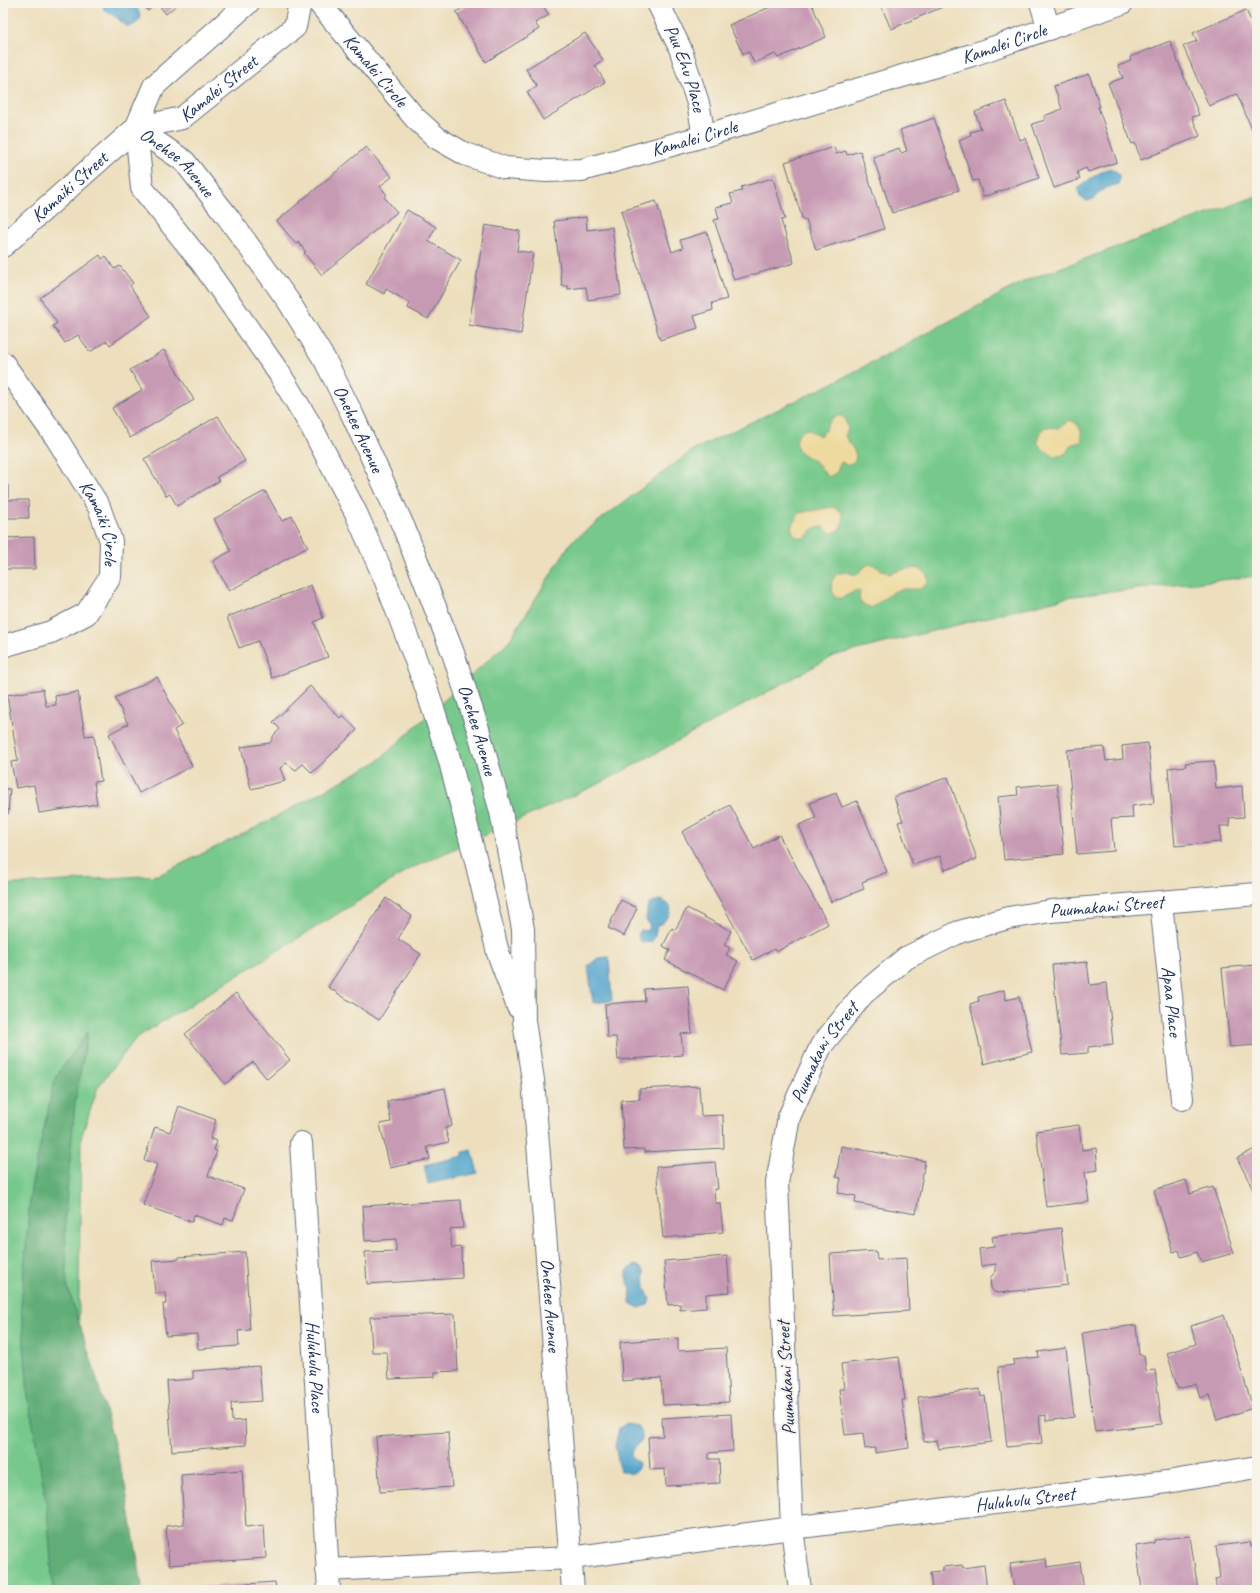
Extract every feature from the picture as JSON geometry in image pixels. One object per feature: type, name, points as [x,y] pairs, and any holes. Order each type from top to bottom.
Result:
[{"type":"street","name":"Kamalei Street","points":[[136,128],[154,86],[248,3]]},
{"type":"street","name":"Kamalei Street","points":[[136,128],[182,118],[295,27],[300,3]]},
{"type":"street","name":"Kamalei Circle","points":[[319,3],[415,118],[437,138],[460,151],[498,166],[505,168],[546,171],[582,170],[704,136],[957,60],[1049,30],[1122,3]]},
{"type":"street","name":"Puu Ehu Place","points":[[658,3],[680,48],[698,103],[704,136]]},
{"type":"street","points":[[1041,3],[1049,30]]},
{"type":"street","name":"Kamaiki Street","points":[[3,246],[136,128]]},
{"type":"street","name":"Onehee Avenue","points":[[136,128],[142,188],[212,276],[279,373],[311,426],[356,513],[385,579],[426,687],[449,758],[498,953],[524,1021]]},
{"type":"street","name":"Onehee Avenue","points":[[136,128],[184,162],[227,216],[289,302],[326,362],[352,414],[404,528],[453,653],[478,728],[501,812],[522,928],[524,1021],[533,1080],[572,1558],[573,1590]]},
{"type":"street","name":"Kamaiki Circle","points":[[3,363],[57,440],[99,507],[111,541],[110,577],[86,614],[51,632],[3,646]]},
{"type":"street","name":"Puumakani Street","points":[[800,1590],[792,1528],[777,1183],[789,1117],[821,1046],[863,994],[906,958],[959,932],[1008,918],[1051,911],[1257,894]]},
{"type":"street","name":"Apaa Place","points":[[1161,903],[1182,1099]]},
{"type":"street","name":"Huluhulu Place","points":[[301,1143],[328,1580]]},
{"type":"street","name":"Huluhulu Street","points":[[328,1580],[572,1558],[792,1528],[1167,1482],[1257,1466]]},
{"type":"green space","points":[[1257,196],[1257,576],[1073,596],[833,656],[603,782],[412,868],[136,1038],[98,1087],[81,1138],[78,1375],[94,1590],[3,1590],[3,885],[159,875],[259,826],[378,761],[509,641],[571,542],[693,450],[831,384],[1027,280]]},
{"type":"green space","points":[[88,1031],[75,1103],[65,1215],[67,1285],[95,1372],[125,1485],[142,1585],[141,1590],[53,1590],[47,1507],[28,1396],[21,1306],[31,1187],[55,1078]]},
{"type":"sand","points":[[836,416],[842,416],[845,419],[848,429],[845,435],[855,452],[856,459],[852,463],[846,465],[842,462],[840,463],[837,472],[829,477],[811,458],[800,452],[797,445],[797,439],[801,433],[807,429],[820,436],[831,420]]},
{"type":"sand","points":[[1070,420],[1080,429],[1082,435],[1081,442],[1072,444],[1067,452],[1059,456],[1055,456],[1044,450],[1038,444],[1038,437],[1044,427],[1059,428]]},
{"type":"sand","points":[[833,507],[841,511],[843,517],[842,524],[837,532],[829,533],[826,529],[820,526],[814,529],[805,538],[799,538],[794,535],[791,527],[799,513]]},
{"type":"sand","points":[[872,564],[889,574],[906,569],[919,569],[927,575],[928,582],[920,589],[901,589],[893,592],[871,608],[861,603],[859,599],[860,592],[857,590],[842,598],[836,598],[833,593],[831,583],[836,574],[846,572],[856,575],[867,565]]},
{"type":"water","points":[[103,3],[124,3],[136,6],[141,17],[135,24],[126,26],[116,17],[104,10]]},
{"type":"water","points":[[1110,168],[1119,176],[1120,179],[1118,184],[1103,190],[1090,200],[1087,201],[1080,197],[1078,189],[1080,186]]},
{"type":"water","points":[[660,900],[670,906],[670,913],[665,920],[657,926],[654,939],[651,942],[642,943],[639,938],[639,934],[641,930],[646,931],[650,926],[646,920],[647,908],[650,903]]},
{"type":"water","points":[[609,957],[612,1001],[593,1003],[588,966],[598,958]]},
{"type":"water","points":[[472,1150],[478,1173],[428,1184],[424,1165],[463,1156],[463,1152]]},
{"type":"water","points":[[635,1265],[644,1271],[645,1288],[650,1299],[648,1305],[639,1308],[630,1303],[631,1290],[626,1276],[627,1271]]},
{"type":"water","points":[[627,1423],[637,1426],[642,1437],[641,1441],[631,1453],[632,1458],[639,1463],[638,1469],[630,1474],[620,1470],[615,1446],[619,1428]]},
{"type":"building","points":[[141,3],[157,3],[148,11]]},
{"type":"building","points":[[157,3],[179,3],[166,14]]},
{"type":"building","points":[[470,3],[541,3],[549,15],[535,23],[539,29],[486,62],[456,12]]},
{"type":"building","points":[[779,3],[811,3],[826,37],[778,58],[775,54],[754,63],[749,52],[743,54],[729,25]]},
{"type":"building","points":[[880,3],[952,3],[891,29]]},
{"type":"building","points":[[1246,10],[1257,35],[1257,131],[1253,132],[1237,94],[1209,106],[1183,46],[1197,41],[1193,33]]},
{"type":"building","points":[[585,33],[603,60],[595,65],[605,82],[543,120],[527,92],[537,86],[526,69]]},
{"type":"building","points":[[1170,41],[1199,115],[1192,117],[1200,136],[1141,160],[1135,143],[1132,144],[1108,83],[1123,78],[1118,66],[1131,61],[1130,57]]},
{"type":"building","points":[[1089,74],[1100,107],[1098,107],[1117,162],[1088,172],[1086,168],[1077,172],[1080,179],[1054,188],[1032,124],[1045,120],[1044,116],[1062,109],[1054,86]]},
{"type":"building","points":[[1006,101],[1020,140],[1025,138],[1039,178],[983,197],[978,180],[973,181],[959,140],[971,135],[970,132],[981,129],[975,112]]},
{"type":"building","points":[[934,118],[959,190],[892,213],[873,157],[899,148],[901,153],[907,151],[900,130]]},
{"type":"building","points":[[366,147],[392,177],[380,186],[387,195],[384,197],[397,212],[322,275],[304,253],[306,252],[298,242],[296,244],[277,221]]},
{"type":"building","points":[[834,147],[836,154],[846,151],[847,155],[860,151],[884,229],[816,250],[806,219],[803,221],[785,162]]},
{"type":"building","points":[[773,178],[785,219],[781,220],[794,263],[734,280],[714,220],[719,219],[716,207],[733,203],[730,194],[742,191],[741,187]]},
{"type":"building","points":[[656,201],[672,252],[683,248],[680,240],[707,232],[727,299],[712,303],[713,310],[694,316],[698,328],[660,340],[621,211]]},
{"type":"building","points":[[407,210],[436,227],[428,241],[461,260],[428,319],[408,308],[410,303],[386,289],[384,294],[366,284]]},
{"type":"building","points":[[586,217],[587,230],[612,227],[621,295],[588,300],[586,287],[568,289],[568,286],[562,286],[554,221]]},
{"type":"building","points":[[485,225],[520,231],[517,251],[533,253],[521,334],[469,325]]},
{"type":"building","points":[[100,255],[102,259],[106,256],[114,269],[120,266],[133,283],[130,286],[151,316],[110,345],[107,341],[90,352],[78,335],[65,343],[53,326],[57,323],[40,298]]},
{"type":"building","points":[[164,350],[194,400],[130,438],[112,408],[142,390],[130,370]]},
{"type":"building","points":[[218,416],[245,461],[217,477],[219,481],[177,506],[170,494],[166,496],[144,459]]},
{"type":"building","points":[[3,485],[8,485],[8,500],[28,500],[29,518],[3,518]]},
{"type":"building","points":[[265,491],[282,521],[292,516],[308,547],[229,591],[213,561],[231,551],[214,519]]},
{"type":"building","points":[[34,537],[35,569],[3,569],[3,538]]},
{"type":"building","points":[[311,585],[323,618],[314,622],[328,657],[272,678],[258,641],[239,648],[227,617]]},
{"type":"building","points":[[157,677],[182,725],[174,730],[192,766],[139,793],[109,734],[128,724],[115,698]]},
{"type":"building","points":[[310,686],[340,718],[343,715],[357,730],[312,773],[303,764],[296,770],[286,763],[280,768],[285,781],[251,789],[241,747],[270,743],[274,735],[280,729],[273,722]]},
{"type":"building","points":[[43,689],[46,706],[56,705],[55,696],[78,692],[85,736],[94,735],[101,781],[94,782],[97,804],[39,813],[34,785],[16,788],[11,762],[18,761],[7,695]]},
{"type":"building","points":[[1148,743],[1154,803],[1132,806],[1133,818],[1111,819],[1114,851],[1077,854],[1067,750],[1104,747],[1106,761],[1123,759],[1122,746]]},
{"type":"building","points":[[1214,761],[1216,789],[1242,786],[1244,817],[1229,818],[1230,826],[1220,826],[1221,842],[1175,846],[1168,768],[1186,766],[1185,763]]},
{"type":"building","points":[[3,768],[5,768],[4,789],[10,789],[8,814],[3,814]]},
{"type":"building","points":[[948,777],[977,859],[945,870],[940,856],[913,865],[898,822],[903,821],[894,797]]},
{"type":"building","points":[[1057,783],[1064,854],[1004,860],[998,797],[1018,795],[1017,787]]},
{"type":"building","points":[[836,793],[842,807],[857,801],[887,872],[862,882],[864,889],[831,902],[799,825],[816,818],[810,803]]},
{"type":"building","points":[[730,805],[754,849],[779,835],[828,924],[776,952],[774,949],[753,960],[682,832]]},
{"type":"building","points":[[386,898],[412,916],[398,939],[421,954],[379,1020],[328,987]]},
{"type":"building","points":[[621,900],[637,908],[624,936],[608,928]]},
{"type":"building","points":[[687,908],[731,931],[724,945],[730,948],[726,955],[738,961],[723,990],[665,960],[670,950],[663,946],[672,928],[675,930]]},
{"type":"building","points":[[1087,962],[1090,985],[1107,983],[1113,1044],[1088,1047],[1088,1053],[1062,1055],[1052,965]]},
{"type":"building","points":[[1256,965],[1257,1045],[1230,1047],[1222,968]]},
{"type":"building","points":[[688,986],[692,1033],[681,1034],[683,1055],[618,1060],[616,1037],[607,1037],[605,1004],[645,1001],[644,989]]},
{"type":"building","points":[[1004,990],[1006,1000],[1019,997],[1032,1052],[984,1064],[970,1004],[979,1001],[978,997]]},
{"type":"building","points":[[236,993],[290,1060],[267,1079],[253,1062],[225,1084],[185,1034]]},
{"type":"building","points":[[699,1086],[701,1116],[723,1115],[724,1148],[644,1152],[644,1149],[624,1150],[621,1100],[640,1099],[639,1089]]},
{"type":"building","points":[[445,1088],[452,1126],[445,1128],[449,1142],[427,1147],[430,1159],[390,1168],[380,1124],[391,1122],[387,1101]]},
{"type":"building","points":[[179,1106],[216,1120],[210,1139],[217,1141],[214,1150],[217,1151],[208,1176],[244,1189],[233,1220],[225,1218],[223,1225],[194,1215],[192,1222],[143,1205],[157,1164],[144,1160],[155,1127],[170,1132]]},
{"type":"building","points":[[1079,1125],[1082,1150],[1096,1148],[1098,1170],[1085,1172],[1089,1202],[1046,1207],[1036,1131]]},
{"type":"building","points":[[841,1146],[925,1161],[916,1214],[855,1203],[856,1196],[838,1193],[841,1178],[836,1177]]},
{"type":"building","points":[[1257,1148],[1257,1197],[1237,1158]]},
{"type":"building","points":[[715,1162],[718,1189],[714,1189],[715,1203],[720,1203],[723,1232],[663,1238],[656,1167]]},
{"type":"building","points":[[1186,1180],[1190,1194],[1213,1187],[1234,1253],[1201,1262],[1197,1252],[1181,1257],[1179,1250],[1173,1252],[1154,1190]]},
{"type":"building","points":[[461,1200],[463,1228],[450,1229],[452,1248],[461,1247],[462,1278],[367,1284],[365,1252],[396,1251],[396,1239],[365,1241],[363,1206]]},
{"type":"building","points":[[1061,1228],[1068,1285],[999,1293],[994,1292],[991,1288],[990,1278],[996,1271],[996,1264],[981,1266],[979,1249],[994,1247],[992,1237]]},
{"type":"building","points":[[876,1251],[877,1260],[906,1258],[909,1311],[834,1316],[830,1254]]},
{"type":"building","points":[[245,1252],[250,1330],[238,1331],[239,1346],[198,1349],[197,1334],[166,1336],[163,1304],[166,1304],[165,1293],[155,1293],[152,1261],[179,1259],[179,1257]]},
{"type":"building","points":[[727,1256],[730,1292],[706,1294],[706,1308],[680,1310],[680,1304],[668,1305],[664,1261]]},
{"type":"building","points":[[455,1314],[458,1371],[435,1372],[435,1377],[389,1379],[387,1352],[372,1352],[370,1317]]},
{"type":"building","points":[[1224,1315],[1253,1408],[1217,1420],[1209,1395],[1200,1398],[1196,1384],[1178,1389],[1167,1353],[1196,1344],[1191,1326]]},
{"type":"building","points":[[1136,1325],[1139,1355],[1144,1355],[1146,1371],[1155,1370],[1162,1424],[1095,1432],[1082,1333]]},
{"type":"building","points":[[678,1338],[678,1351],[726,1348],[729,1402],[663,1405],[661,1378],[622,1381],[620,1342]]},
{"type":"building","points":[[1066,1348],[1074,1417],[1046,1421],[1046,1415],[1039,1416],[1042,1443],[1007,1447],[998,1367],[1014,1365],[1013,1360],[1039,1357],[1038,1352]]},
{"type":"building","points":[[899,1357],[905,1400],[902,1400],[909,1448],[875,1453],[875,1448],[865,1449],[863,1433],[845,1435],[839,1389],[844,1389],[841,1364]]},
{"type":"building","points":[[259,1366],[262,1401],[231,1403],[232,1421],[245,1420],[246,1445],[172,1451],[167,1381],[193,1379],[193,1371]]},
{"type":"building","points":[[980,1389],[981,1397],[985,1396],[991,1442],[939,1449],[937,1440],[924,1442],[918,1397]]},
{"type":"building","points":[[731,1414],[733,1451],[709,1453],[709,1459],[719,1459],[720,1483],[666,1486],[665,1469],[650,1470],[648,1437],[663,1436],[662,1418]]},
{"type":"building","points":[[448,1432],[452,1487],[380,1492],[376,1437]]},
{"type":"building","points":[[242,1470],[246,1527],[264,1525],[266,1558],[169,1565],[166,1526],[184,1524],[181,1475]]},
{"type":"building","points":[[1190,1536],[1198,1590],[1142,1590],[1136,1546],[1154,1543],[1154,1540]]},
{"type":"building","points":[[1250,1542],[1251,1547],[1257,1547],[1257,1590],[1217,1590],[1215,1579],[1220,1578],[1216,1546]]},
{"type":"building","points":[[1046,1559],[1047,1567],[1080,1562],[1084,1590],[1014,1590],[1010,1564]]},
{"type":"building","points":[[962,1565],[963,1568],[984,1565],[987,1590],[932,1590],[930,1572],[943,1571],[943,1567]]},
{"type":"building","points":[[275,1582],[276,1590],[185,1590],[185,1588]]}]
